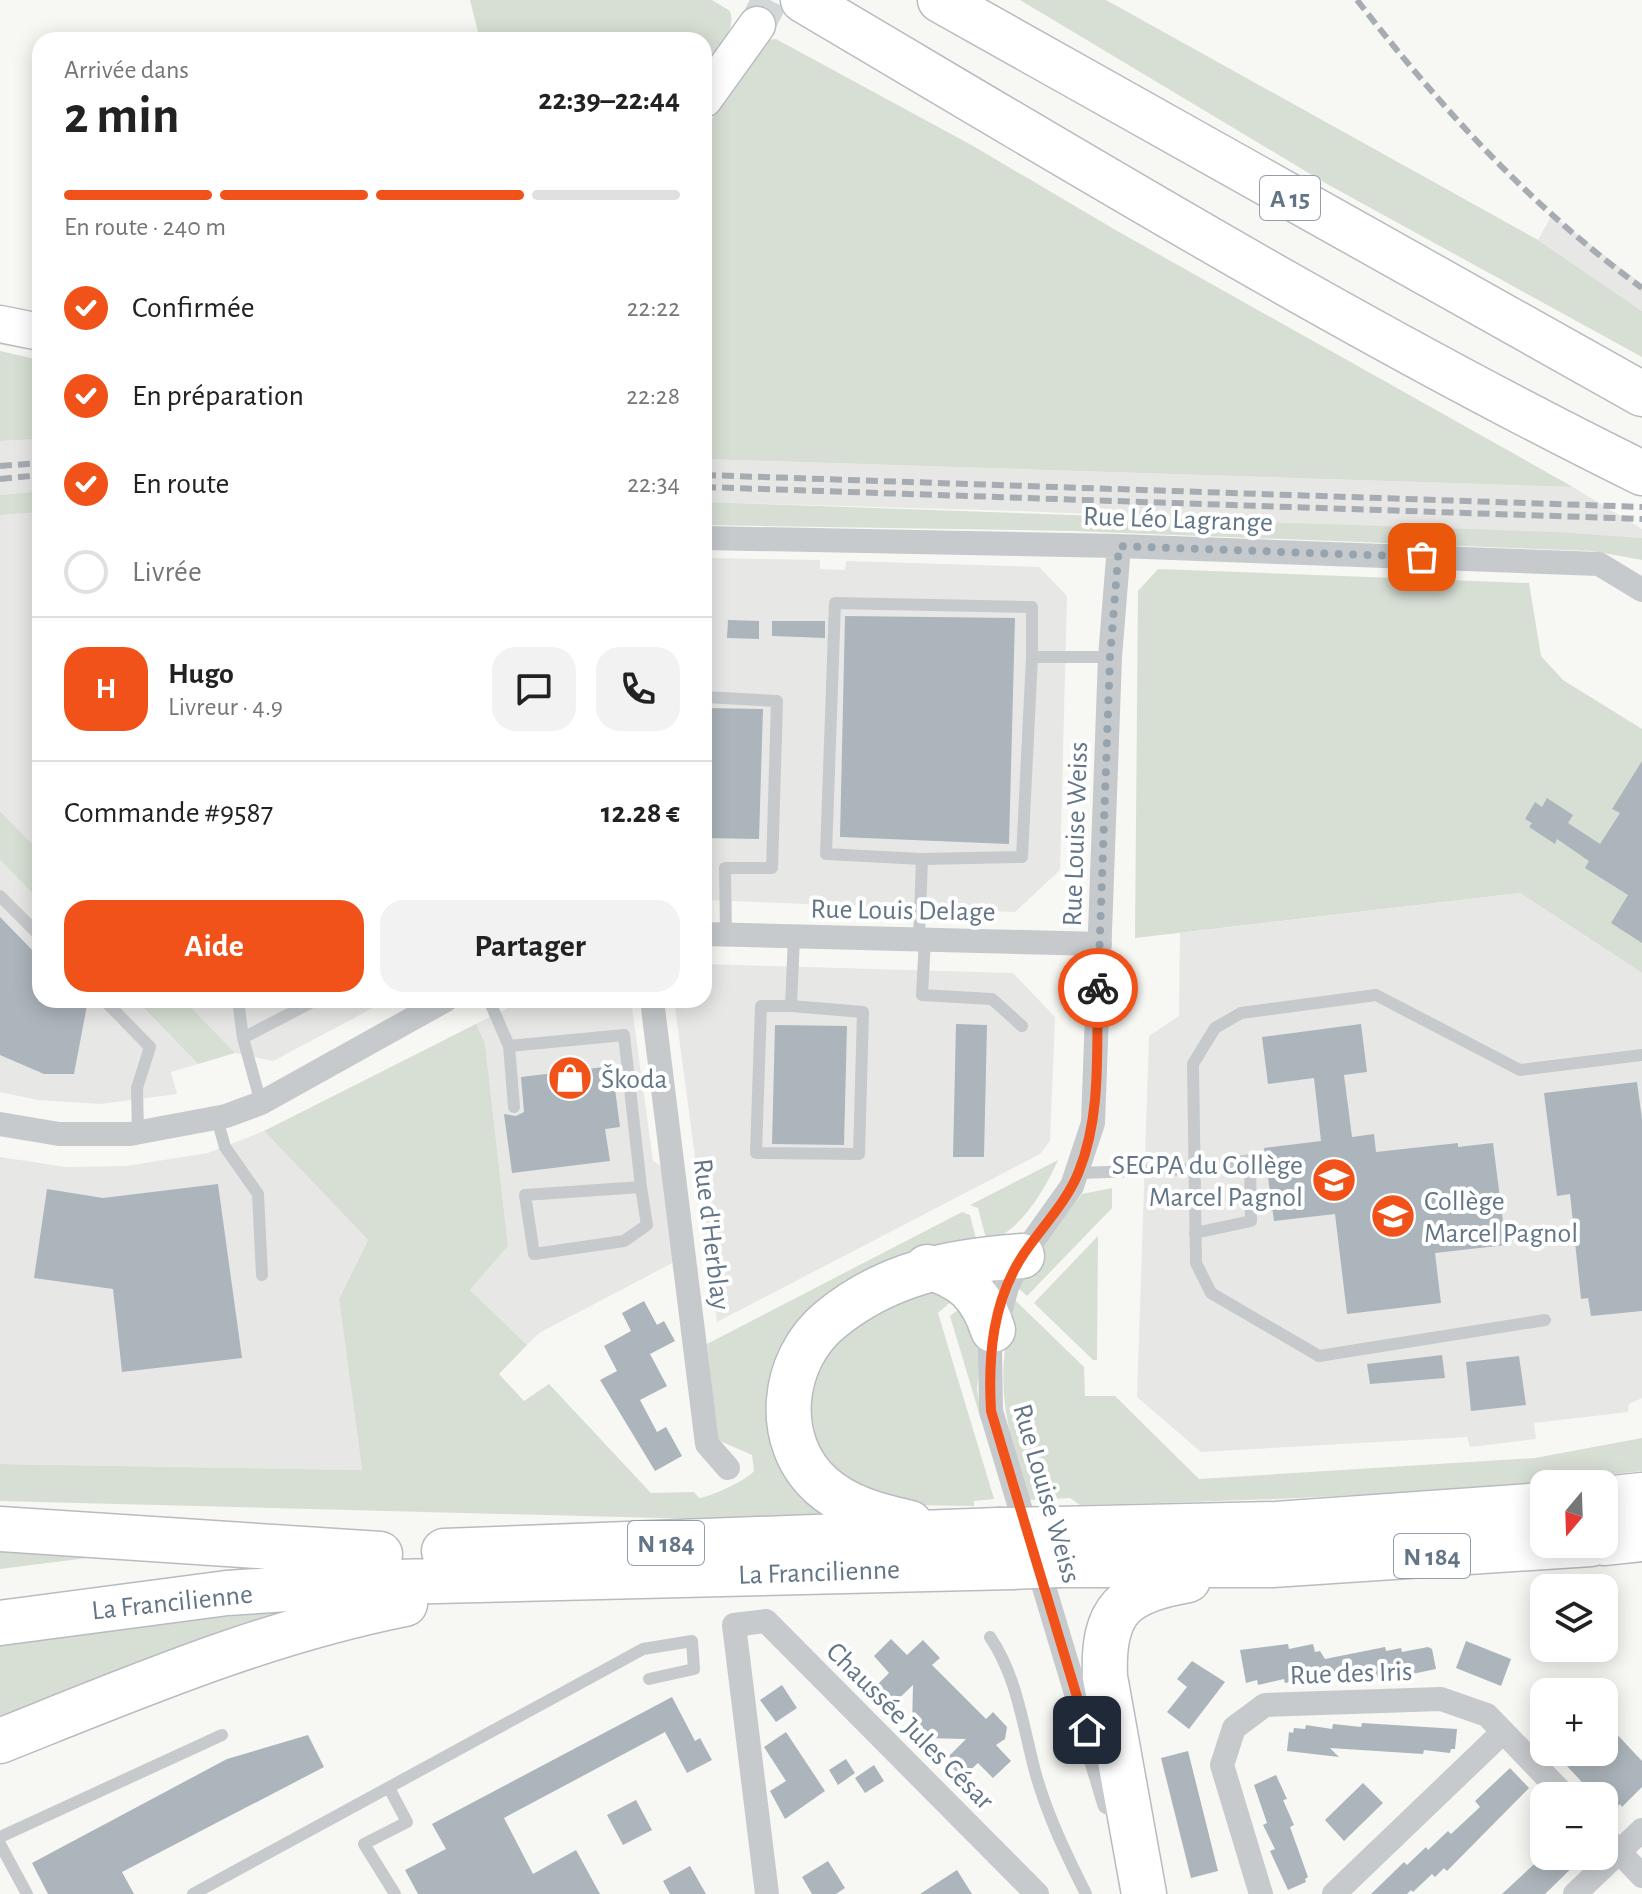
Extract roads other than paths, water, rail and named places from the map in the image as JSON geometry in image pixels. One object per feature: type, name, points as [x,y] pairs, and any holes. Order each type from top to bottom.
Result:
[{"type":"highway","name":"A 15","points":[[803,0],[1320,302],[1520,413],[1630,487]]},
{"type":"highway","name":"A 15","points":[[940,0],[1642,394]]},
{"type":"highway","points":[[952,1532],[863,1511],[842,1500],[810,1474],[796,1447],[788,1418],[794,1372],[820,1329],[863,1297],[927,1267],[1022,1256]]},
{"type":"highway","points":[[927,1267],[964,1281],[980,1299],[993,1330]]},
{"type":"highway","points":[[1618,1498],[1642,1495]]},
{"type":"highway","name":"La Francilienne","points":[[0,1623],[227,1593],[1059,1547],[1276,1524],[1530,1506]]},
{"type":"highway","points":[[0,1529],[380,1554]]},
{"type":"highway","name":"La Francilienne","points":[[0,1593],[169,1570],[380,1554],[952,1532],[1005,1549]]},
{"type":"highway","points":[[1618,1542],[1642,1539]]},
{"type":"highway","name":"La Francilienne","points":[[1059,1547],[1272,1565],[1530,1548]]},
{"type":"highway","points":[[1136,1890],[1105,1677],[1104,1648],[1108,1630],[1125,1600],[1142,1590],[1272,1565]]},
{"type":"highway","points":[[0,1741],[250,1644],[344,1616],[520,1579]]},
{"type":"street","points":[[712,88],[757,25]]},
{"type":"street","points":[[0,324],[32,330]]},
{"type":"street","name":"Rue Léo Lagrange","points":[[712,538],[1119,546],[1599,564],[1642,590]]},
{"type":"street","name":"Rue Louise Weiss","points":[[1119,546],[1110,657],[1093,1123],[1079,1173],[1022,1256],[1007,1287],[993,1330],[989,1372],[991,1411],[1136,1890]]},
{"type":"street","name":"Rue Louis Delage","points":[[715,934],[1100,944]]},
{"type":"street","points":[[0,1124],[59,1134],[138,1133],[217,1119],[261,1103],[432,1008]]},
{"type":"street","name":"Rue d'Herblay","points":[[653,1008],[707,1444],[728,1468]]},
{"type":"street","name":"Chaussée Jules César","points":[[767,1894],[734,1625],[766,1621],[1037,1894]]},
{"type":"street","name":"Rue des Iris","points":[[1261,1894],[1222,1765],[1234,1728],[1265,1705],[1441,1699],[1487,1715],[1551,1782]]},
{"type":"street","points":[[1334,1894],[1503,1732]]},
{"type":"street","points":[[1618,1841],[1642,1830]]},
{"type":"street","points":[[1618,1850],[1642,1876]]},
{"type":"street","points":[[1575,1894],[1593,1870]]},
{"type":"lane","points":[[835,603],[1032,607],[1032,657],[1022,857],[922,859],[826,854],[835,603]]},
{"type":"lane","points":[[1032,657],[1110,657]]},
{"type":"lane","points":[[712,697],[777,701],[772,868],[725,868],[715,934]]},
{"type":"lane","points":[[922,859],[922,995],[992,999],[1022,1026]]},
{"type":"lane","points":[[0,896],[32,928]]},
{"type":"lane","points":[[791,1006],[794,937]]},
{"type":"lane","points":[[1545,1320],[1319,1356],[1211,1293],[1196,1263],[1193,1064],[1215,1028],[1241,1013],[1376,995],[1520,1070],[1642,1055]]},
{"type":"lane","points":[[761,1006],[791,1006],[863,1012],[859,1154],[756,1153],[761,1006]]},
{"type":"lane","points":[[112,1008],[150,1047],[137,1088],[138,1133]]},
{"type":"lane","points":[[239,1008],[243,1038],[261,1103]]},
{"type":"lane","points":[[243,1038],[301,1008]]},
{"type":"lane","points":[[492,1008],[509,1046],[514,1107]]},
{"type":"lane","points":[[509,1046],[624,1035],[647,1225],[624,1241],[534,1254],[525,1195],[641,1187]]},
{"type":"lane","points":[[217,1119],[225,1147],[258,1194],[262,1275]]},
{"type":"lane","points":[[1079,1173],[1194,1169],[1250,1160],[1251,1221],[1195,1233]]},
{"type":"lane","points":[[990,1637],[1006,1660],[1037,1778],[1060,1841],[1086,1894]]},
{"type":"lane","points":[[193,1894],[643,1649],[692,1641],[694,1669],[649,1679]]},
{"type":"lane","points":[[0,1837],[222,1735]]},
{"type":"lane","points":[[389,1788],[407,1822],[364,1844],[395,1894]]},
{"type":"lane","points":[[0,1844],[27,1894]]},
{"type":"tunnel","points":[[757,25],[770,0]]},
{"type":"railway","points":[[1357,0],[1421,79],[1489,154],[1562,224],[1642,288]]},
{"type":"railway","points":[[0,466],[32,464]]},
{"type":"railway","points":[[712,475],[1642,507]]},
{"type":"railway","points":[[0,479],[32,476]]},
{"type":"railway","points":[[712,487],[1642,519]]},
{"type":"place","name":"Škoda","points":[[570,1078]]},
{"type":"place","name":"SEGPA du Collège Marcel Pagnol","points":[[1334,1180]]},
{"type":"place","name":"Collège Marcel Pagnol","points":[[1393,1216]]}]
